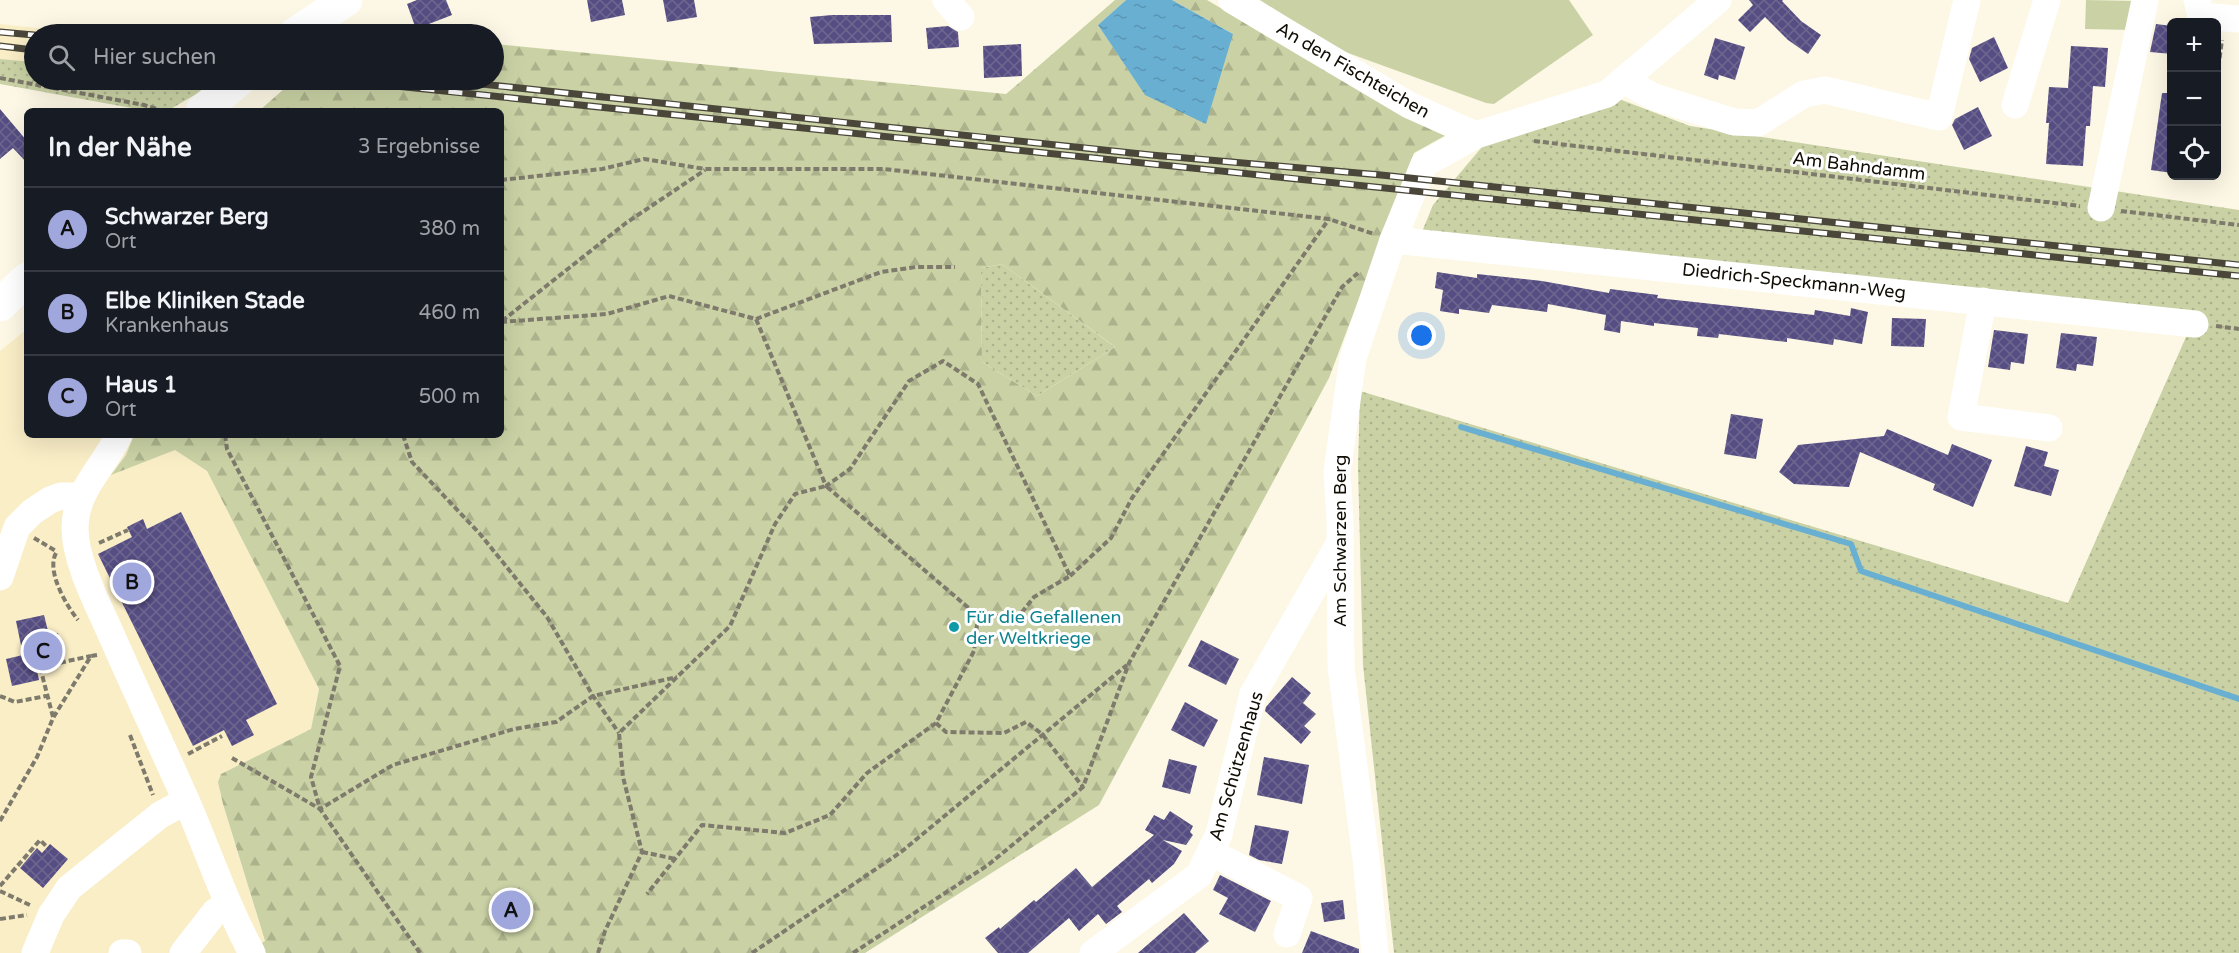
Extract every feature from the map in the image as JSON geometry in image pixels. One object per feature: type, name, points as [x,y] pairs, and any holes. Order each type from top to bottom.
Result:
[{"type":"main road","points":[[310,24],[346,0]]},
{"type":"main road","points":[[206,107],[226,90]]},
{"type":"street","name":"An den Fischteichen","points":[[1232,0],[1409,105],[1476,135]]},
{"type":"street","name":"Am Schwarzen Berg","points":[[1375,953],[1366,860],[1341,667],[1337,472],[1353,358],[1393,240],[1424,164],[1476,135],[1607,94],[1718,0]]},
{"type":"street","points":[[1623,80],[1654,97],[1734,122],[1758,123],[1804,94],[1825,90],[1939,117],[1967,0]]},
{"type":"street","points":[[2015,105],[2047,0]]},
{"type":"street","points":[[2101,208],[2145,0]]},
{"type":"street","points":[[2197,0],[2201,16],[2232,19]]},
{"type":"street","name":"Diedrich-Speckmann-Weg","points":[[1393,240],[2195,324]]},
{"type":"street","points":[[1983,301],[1961,417],[2049,428]]},
{"type":"street","points":[[117,438],[82,496],[75,529],[79,552],[96,601],[186,801],[227,904],[252,953]]},
{"type":"street","points":[[0,577],[17,527],[32,512],[50,500],[61,496],[82,496]]},
{"type":"street","name":"Am Schützenhaus","points":[[1093,953],[1199,875],[1219,834],[1253,694],[1340,543]]},
{"type":"street","points":[[35,953],[51,915],[69,888],[160,815],[186,801]]},
{"type":"street","points":[[1210,852],[1299,898],[1287,934]]},
{"type":"street","points":[[183,953],[214,912],[227,904]]},
{"type":"street","points":[[122,953],[128,953]]},
{"type":"path","points":[[2220,72],[2232,19]]},
{"type":"path","points":[[0,78],[24,82]]},
{"type":"path","points":[[64,90],[154,108]]},
{"type":"path","name":"Am Bahndamm","points":[[1523,140],[2239,225]]},
{"type":"path","points":[[504,180],[602,170],[644,159],[705,170],[884,170],[1329,219],[1393,240]]},
{"type":"path","points":[[504,320],[626,223],[705,170]]},
{"type":"path","points":[[756,319],[826,486],[978,616],[1019,616],[1034,597],[1070,576],[1111,538],[1132,498],[1329,219]]},
{"type":"path","points":[[504,322],[607,314],[669,296],[756,319],[881,272],[916,267],[955,267]]},
{"type":"path","points":[[854,953],[988,865],[1083,787],[1129,663],[1342,287],[1359,271]]},
{"type":"path","points":[[619,733],[730,626],[775,524],[795,494],[826,486],[850,469],[909,381],[943,362],[978,384],[1070,576]]},
{"type":"path","points":[[225,438],[227,449],[340,666],[311,777],[320,809],[420,953]]},
{"type":"path","points":[[404,438],[412,462],[480,534],[547,617],[593,696],[619,733],[623,777],[642,852],[605,931],[598,953]]},
{"type":"path","points":[[79,552],[128,530]]},
{"type":"path","points":[[647,894],[702,825],[785,833],[830,815],[867,773],[936,723],[974,651],[978,616]]},
{"type":"path","points":[[40,668],[98,655],[114,640]]},
{"type":"path","points":[[0,821],[37,757],[53,718],[91,656]]},
{"type":"path","points":[[38,658],[53,718]]},
{"type":"path","points":[[752,953],[901,852],[1129,663]]},
{"type":"path","points":[[320,809],[393,765],[514,729],[556,722],[593,696],[678,676]]},
{"type":"path","points":[[0,696],[15,702],[46,696]]},
{"type":"path","points":[[936,723],[946,732],[1004,733],[1026,722],[1042,734],[1083,787]]},
{"type":"path","points":[[232,758],[320,809]]},
{"type":"path","points":[[0,886],[40,840],[47,847]]},
{"type":"path","points":[[642,852],[676,860]]},
{"type":"path","points":[[0,891],[51,915]]},
{"type":"shaded area","points":[[0,24],[24,27],[24,61],[0,59]]},
{"type":"shaded area","points":[[24,331],[24,438],[133,438],[126,455],[112,474],[175,450],[207,471],[319,689],[311,729],[221,774],[219,782],[223,804],[265,942],[260,944],[266,953],[0,953],[0,351]]},
{"type":"green space","points":[[1115,0],[1126,0],[1098,25],[1145,94],[1233,34],[1172,0],[1207,0],[1315,64],[1448,134],[1414,153],[1329,378],[1099,805],[865,953],[266,953],[260,944],[265,941],[218,782],[221,774],[311,729],[319,689],[207,471],[175,450],[111,475],[126,455],[133,438],[504,438],[504,108],[262,108],[283,90],[504,90],[504,45],[1006,94]],"holes":[[[1002,264],[1115,347],[1037,396],[982,362],[981,268]]]},
{"type":"green space","points":[[1260,0],[1569,0],[1593,35],[1494,104],[1337,49]]},
{"type":"green space","points":[[2086,0],[2138,1],[2131,30],[2085,29]]},
{"type":"green space","points":[[0,59],[24,61],[24,88],[0,84]]},
{"type":"green space","points":[[33,90],[203,90],[172,108],[132,108]]},
{"type":"green space","points":[[1619,99],[1690,126],[2239,210],[2239,953],[1394,953],[1363,665],[1358,467],[1360,391],[2068,603],[2194,319],[1419,239],[1433,205],[1487,141]]},
{"type":"green space","points":[[1002,264],[1115,347],[1037,396],[982,362],[981,268]]},
{"type":"water","points":[[1126,0],[1172,0],[1233,34],[1206,124],[1145,95],[1098,25]]},
{"type":"building","points":[[417,0],[446,0],[452,15],[429,24],[414,24],[407,4]]},
{"type":"building","points":[[587,0],[622,0],[625,15],[591,22]]},
{"type":"building","points":[[663,0],[694,0],[697,17],[667,22]]},
{"type":"building","points":[[1749,0],[1783,0],[1801,21],[1821,35],[1808,54],[1788,40],[1765,17],[1750,32],[1738,20],[1753,5]]},
{"type":"building","points":[[891,15],[892,42],[814,44],[810,17]]},
{"type":"building","points":[[2156,24],[2167,25],[2167,54],[2150,52]]},
{"type":"building","points":[[948,26],[958,32],[959,47],[928,49],[926,28]]},
{"type":"building","points":[[1994,37],[2008,68],[1980,82],[1969,59],[1972,48]]},
{"type":"building","points":[[1715,38],[1745,47],[1735,80],[1719,75],[1718,80],[1704,75]]},
{"type":"building","points":[[1021,44],[1022,76],[984,78],[983,46]]},
{"type":"building","points":[[2071,46],[2108,48],[2105,87],[2093,86],[2090,126],[2086,126],[2083,166],[2046,164],[2049,87],[2068,88]]},
{"type":"building","points":[[2162,93],[2167,93],[2167,172],[2151,170]]},
{"type":"building","points":[[1978,107],[1992,136],[1964,150],[1952,125],[1955,119]]},
{"type":"building","points":[[0,109],[24,137],[24,160],[13,148],[0,159]]},
{"type":"building","points":[[1437,272],[1477,278],[1477,274],[1542,281],[1609,293],[1610,289],[1658,295],[1657,298],[1814,315],[1815,310],[1850,316],[1851,308],[1868,312],[1862,344],[1834,339],[1833,345],[1787,338],[1787,342],[1719,334],[1718,338],[1697,336],[1698,328],[1654,323],[1654,326],[1621,321],[1620,333],[1604,330],[1606,315],[1548,304],[1547,312],[1492,305],[1489,313],[1459,309],[1459,314],[1440,311],[1443,290],[1435,288]]},
{"type":"building","points":[[1892,318],[1926,319],[1924,347],[1891,346]]},
{"type":"building","points":[[1994,330],[2028,334],[2024,364],[2011,362],[2010,370],[1988,367]]},
{"type":"building","points":[[2061,333],[2097,337],[2093,366],[2077,364],[2076,371],[2056,368]]},
{"type":"building","points":[[1731,414],[1763,419],[1756,459],[1724,454]]},
{"type":"building","points":[[1887,429],[1948,455],[1952,444],[1992,460],[1973,507],[1933,490],[1935,484],[1860,452],[1849,487],[1794,484],[1779,472],[1798,445],[1884,436]]},
{"type":"building","points":[[2026,446],[2048,452],[2044,466],[2059,470],[2051,496],[2014,486]]},
{"type":"building","points":[[181,512],[277,704],[246,720],[254,735],[232,746],[224,730],[193,746],[98,554],[132,537],[127,527],[143,519],[147,529]]},
{"type":"building","points":[[44,615],[49,635],[58,633],[64,660],[36,665],[39,680],[12,686],[6,659],[23,655],[16,621]]},
{"type":"building","points":[[1201,640],[1239,659],[1226,685],[1188,666]]},
{"type":"building","points":[[1292,677],[1311,693],[1303,703],[1316,714],[1304,726],[1311,732],[1301,744],[1265,711]]},
{"type":"building","points":[[1185,702],[1218,720],[1204,747],[1171,730]]},
{"type":"building","points":[[1264,757],[1309,765],[1302,804],[1257,795]]},
{"type":"building","points":[[1169,759],[1197,766],[1190,794],[1162,787]]},
{"type":"building","points":[[1170,811],[1193,826],[1190,832],[1193,835],[1186,845],[1163,840],[1182,851],[1174,864],[1152,883],[1149,879],[1117,906],[1122,912],[1106,924],[1098,914],[1079,931],[1069,918],[1028,953],[998,953],[985,938],[999,927],[1000,929],[1034,900],[1036,902],[1076,868],[1092,887],[1154,835],[1145,830],[1154,815],[1164,820]]},
{"type":"building","points":[[1255,825],[1289,831],[1282,864],[1259,860],[1249,855]]},
{"type":"building","points":[[50,844],[68,859],[43,888],[20,868],[37,848],[42,853]]},
{"type":"building","points":[[1220,875],[1271,901],[1255,932],[1219,914],[1228,898],[1213,890]]},
{"type":"building","points":[[1343,900],[1345,919],[1324,922],[1321,903]]},
{"type":"building","points":[[1184,913],[1209,941],[1195,953],[1138,953]]},
{"type":"building","points":[[1311,931],[1359,949],[1359,953],[1302,953]]},
{"type":"waterway","points":[[1461,427],[1851,544],[1861,571],[2239,699]]},
{"type":"railway","points":[[0,32],[24,34]]},
{"type":"railway","points":[[0,46],[24,49]]},
{"type":"railway","points":[[504,86],[1151,155],[1381,175],[2239,265]]},
{"type":"railway","points":[[434,90],[2239,276]]},
{"type":"place","name":"Elbe Kliniken Stade","points":[[132,582]]},
{"type":"place","name":"Für die Gefallenen der Weltkriege","points":[[954,627]]},
{"type":"place","name":"Haus 1","points":[[43,651]]},
{"type":"place","name":"Schwarzer Berg","points":[[511,910]]}]
